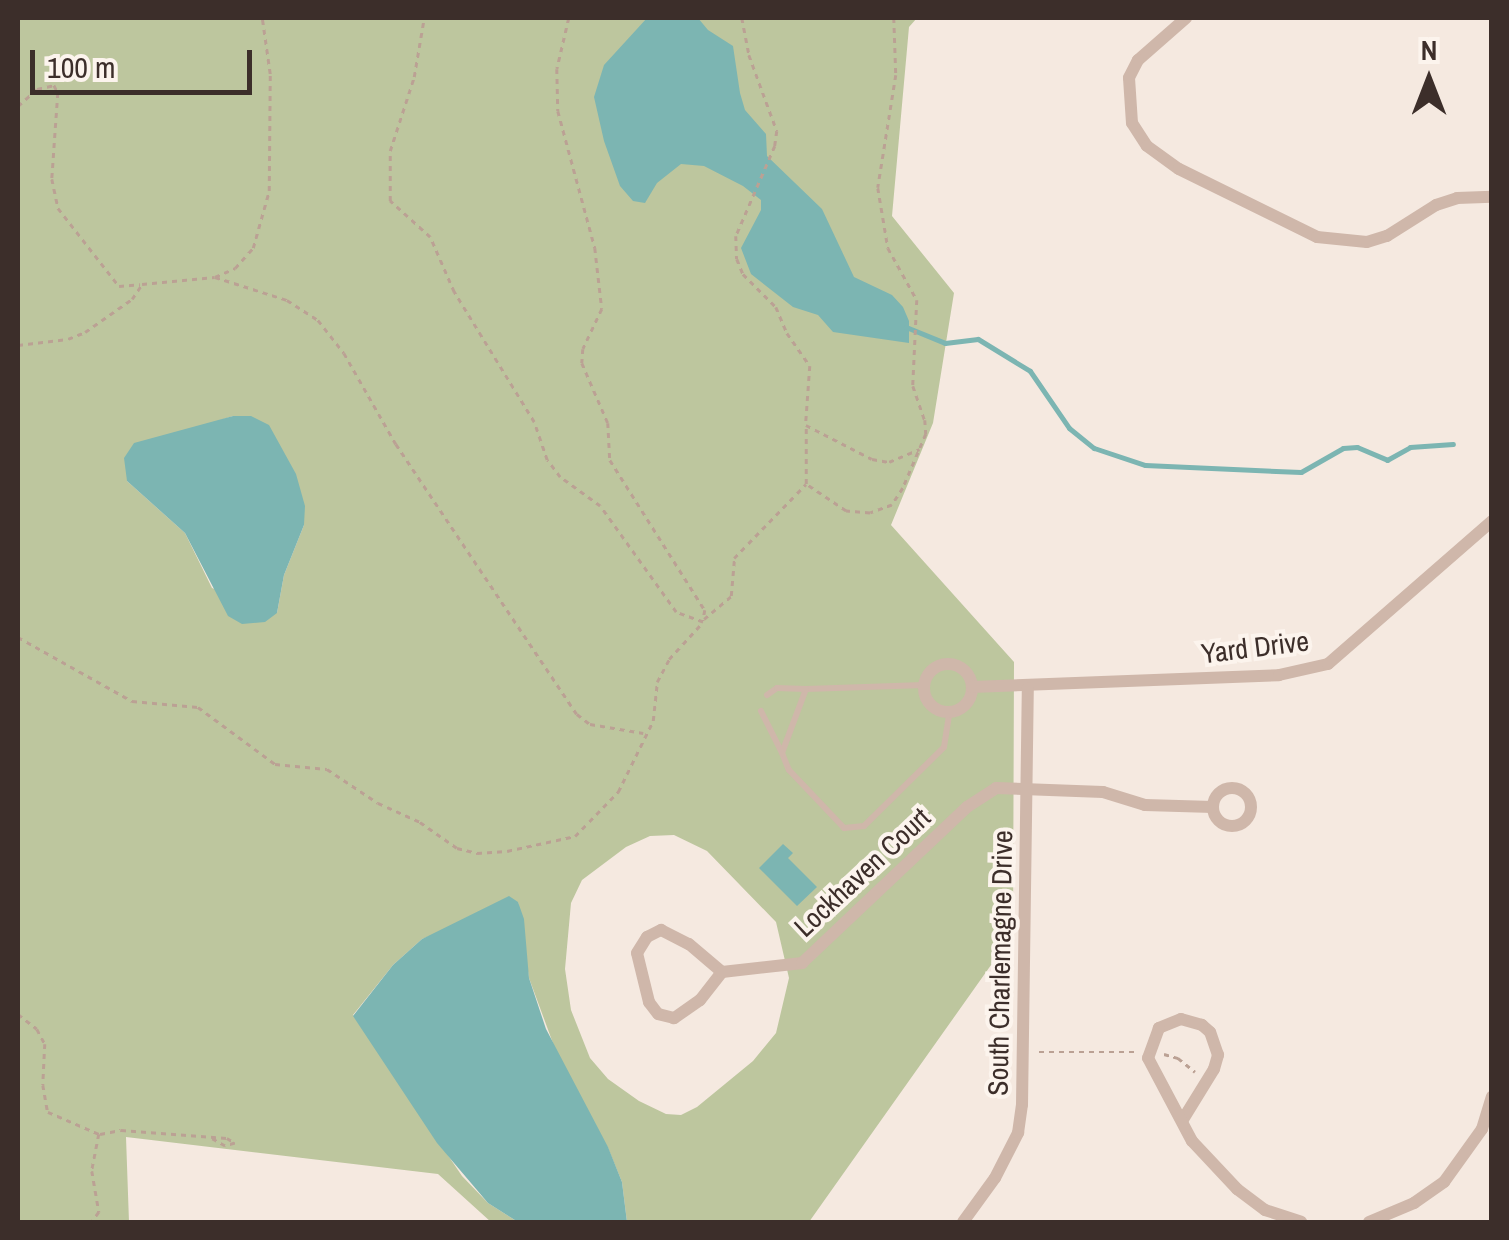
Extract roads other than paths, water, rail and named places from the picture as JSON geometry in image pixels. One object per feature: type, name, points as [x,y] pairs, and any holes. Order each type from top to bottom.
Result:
[{"type":"street","points":[[1186,18],[1138,60],[1129,78],[1132,123],[1147,146],[1178,169],[1317,237],[1350,240],[1387,236],[1422,211],[1457,198],[1492,197]]},
{"type":"street","name":"Yard Drive","points":[[972,687],[1028,688],[1280,675],[1328,664],[1492,521]]},
{"type":"street","points":[[953,664],[966,673],[972,687],[967,702],[950,712],[932,706],[924,685],[931,671],[953,664]]},
{"type":"street","name":"South Charlemagne Drive","points":[[963,1222],[995,1178],[1018,1133],[1022,1104],[1028,688]]},
{"type":"street","name":"Lockhaven Court","points":[[722,972],[802,963],[967,807],[996,788],[1103,792],[1158,806],[1213,807]]},
{"type":"street","points":[[661,930],[689,944],[722,972],[700,1000],[674,1018],[658,1014],[648,1002],[637,953],[647,937],[661,930]]},
{"type":"street","points":[[1182,1121],[1214,1069],[1218,1055],[1210,1032],[1202,1024],[1181,1019],[1159,1028],[1148,1047],[1148,1058],[1192,1141],[1237,1189],[1266,1210],[1301,1222]]},
{"type":"street","points":[[1369,1222],[1414,1203],[1444,1182],[1482,1130],[1492,1097]]},
{"type":"lane","points":[[768,695],[776,688],[924,685]]},
{"type":"lane","points":[[782,753],[806,689]]},
{"type":"lane","points":[[761,711],[789,770],[844,828],[864,826],[944,747],[950,712]]},
{"type":"water","points":[[647,18],[698,18],[708,30],[733,46],[745,110],[766,134],[767,156],[822,209],[854,277],[892,295],[903,307],[909,321],[909,343],[833,332],[818,315],[793,307],[751,274],[741,248],[761,210],[761,200],[743,186],[704,166],[681,164],[657,183],[645,203],[633,201],[620,186],[594,97],[604,65]]},
{"type":"water","points":[[233,416],[251,416],[269,425],[296,474],[305,506],[304,525],[284,575],[277,613],[265,622],[242,624],[228,616],[185,533],[127,481],[124,458],[134,443]]},
{"type":"water","points":[[783,844],[793,853],[788,858],[817,887],[797,906],[759,868]]},
{"type":"water","points":[[509,896],[518,902],[524,919],[529,978],[546,1029],[608,1147],[622,1182],[627,1222],[518,1222],[488,1203],[437,1143],[353,1016],[393,965],[422,939]]},
{"type":"waterway","points":[[906,327],[945,343],[978,339],[1030,371],[1069,428],[1094,448],[1145,465],[1301,472],[1343,448],[1357,447],[1387,460],[1410,447],[1453,444]]}]
